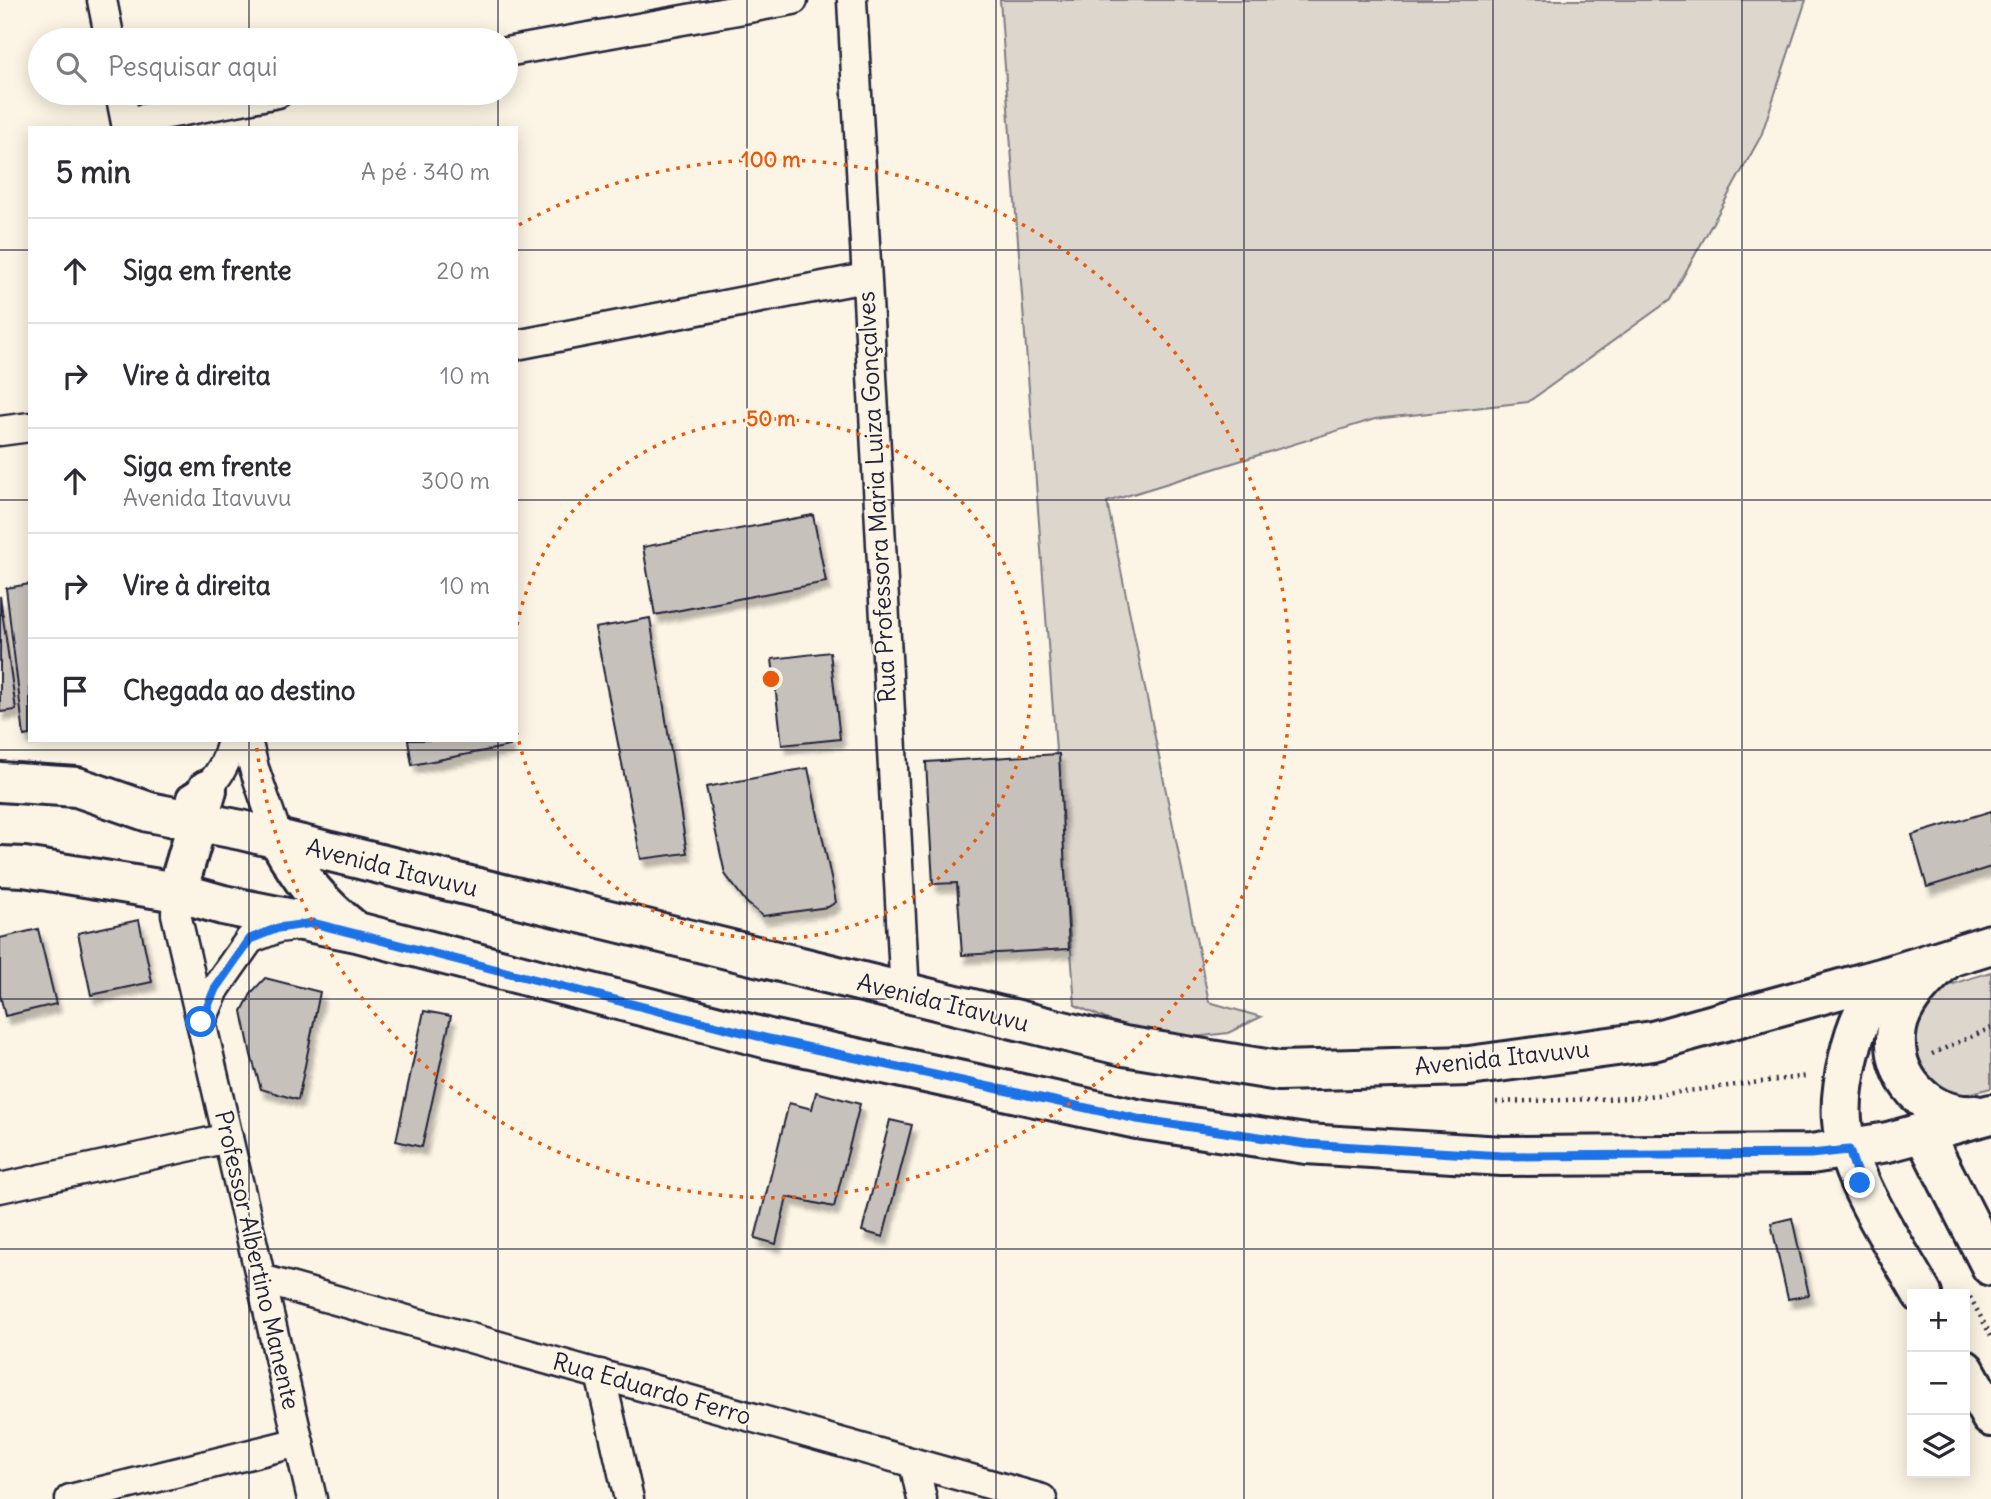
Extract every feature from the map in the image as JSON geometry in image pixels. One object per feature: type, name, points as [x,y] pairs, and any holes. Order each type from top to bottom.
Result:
[{"type":"main road","name":"Avenida Itavuvu","points":[[0,782],[77,787],[149,812],[202,806],[279,840],[1124,1046],[1279,1071],[1469,1066],[1653,1041],[1895,974],[1991,944]]},
{"type":"main road","points":[[177,892],[202,806]]},
{"type":"main road","points":[[279,840],[299,876],[330,912],[357,932]]},
{"type":"main road","points":[[0,866],[24,867],[177,892],[223,905],[357,932],[769,1039],[1137,1119],[1306,1144],[1502,1156],[1811,1154],[1888,1142],[1990,1114]]},
{"type":"main road","points":[[1952,954],[1927,978],[1905,1008],[1897,1027],[1901,1068],[1911,1088],[1926,1103],[1947,1114],[1990,1114]]},
{"type":"main road","name":"Avenida Itavuvu","points":[[1895,974],[1873,996],[1856,1026],[1842,1095],[1842,1122],[1860,1183],[1920,1289]]},
{"type":"main road","points":[[1923,1132],[1991,1266]]},
{"type":"main road","points":[[1970,1379],[1991,1417]]},
{"type":"street","points":[[102,0],[108,28]]},
{"type":"street","points":[[518,50],[793,0]]},
{"type":"street","name":"Rua Professora Maria Luiza Gonçalves","points":[[852,0],[905,994]]},
{"type":"street","points":[[122,105],[126,125],[221,105]]},
{"type":"street","points":[[518,345],[865,278]]},
{"type":"street","points":[[0,430],[28,427]]},
{"type":"street","points":[[202,806],[227,761],[232,742]]},
{"type":"street","points":[[248,742],[279,840]]},
{"type":"street","name":"Professor Albertino Manente","points":[[177,892],[176,914],[312,1499]]},
{"type":"street","points":[[201,1022],[215,989],[250,939],[278,928],[313,923]]},
{"type":"street","points":[[0,1188],[228,1138]]},
{"type":"street","name":"Rua Eduardo Ferro","points":[[261,1279],[1042,1499]]},
{"type":"street","points":[[600,1374],[629,1499]]},
{"type":"street","points":[[70,1499],[299,1442]]},
{"type":"street","points":[[914,1463],[922,1499]]},
{"type":"shaded area","points":[[1000,0],[1806,0],[1761,136],[1670,300],[1528,402],[1375,419],[1107,502],[1209,1002],[1261,1017],[1228,1033],[1194,1037],[1128,1029],[1075,1005]]},
{"type":"shaded area","points":[[1991,972],[1991,1088],[1964,1095],[1938,1092],[1924,1070],[1914,1046],[1911,1033],[1916,1009],[1925,998],[1938,990]]},
{"type":"building","points":[[813,515],[826,582],[655,615],[643,547]]},
{"type":"building","points":[[28,584],[28,735],[24,736],[6,588]]},
{"type":"building","points":[[0,596],[16,710],[0,712]]},
{"type":"building","points":[[650,618],[687,853],[641,859],[595,628]]},
{"type":"building","points":[[830,652],[840,739],[782,745],[772,659]]},
{"type":"building","points":[[408,742],[509,742],[510,746],[412,765]]},
{"type":"building","points":[[1059,754],[1069,949],[962,955],[957,883],[933,884],[926,762]]},
{"type":"building","points":[[808,768],[836,902],[828,907],[763,916],[747,903],[725,874],[706,787]]},
{"type":"building","points":[[1991,811],[1991,867],[1927,887],[1912,835]]},
{"type":"building","points":[[139,920],[152,982],[91,995],[78,933]]},
{"type":"building","points":[[38,929],[56,1004],[5,1016],[0,995],[0,938]]},
{"type":"building","points":[[265,978],[320,992],[298,1100],[261,1089],[251,1055],[242,1011],[252,992]]},
{"type":"building","points":[[424,1011],[451,1016],[422,1147],[396,1141]]},
{"type":"building","points":[[816,1092],[860,1104],[834,1207],[787,1197],[776,1244],[755,1238],[789,1103],[812,1109]]},
{"type":"building","points":[[890,1120],[912,1125],[883,1237],[862,1231]]},
{"type":"building","points":[[1792,1218],[1809,1295],[1788,1299],[1771,1223]]},
{"type":"route","points":[[201,1022],[215,989],[250,939],[278,928],[313,923],[357,932],[769,1039],[1137,1119],[1306,1144],[1502,1156],[1811,1154],[1849,1150],[1860,1183]]}]
